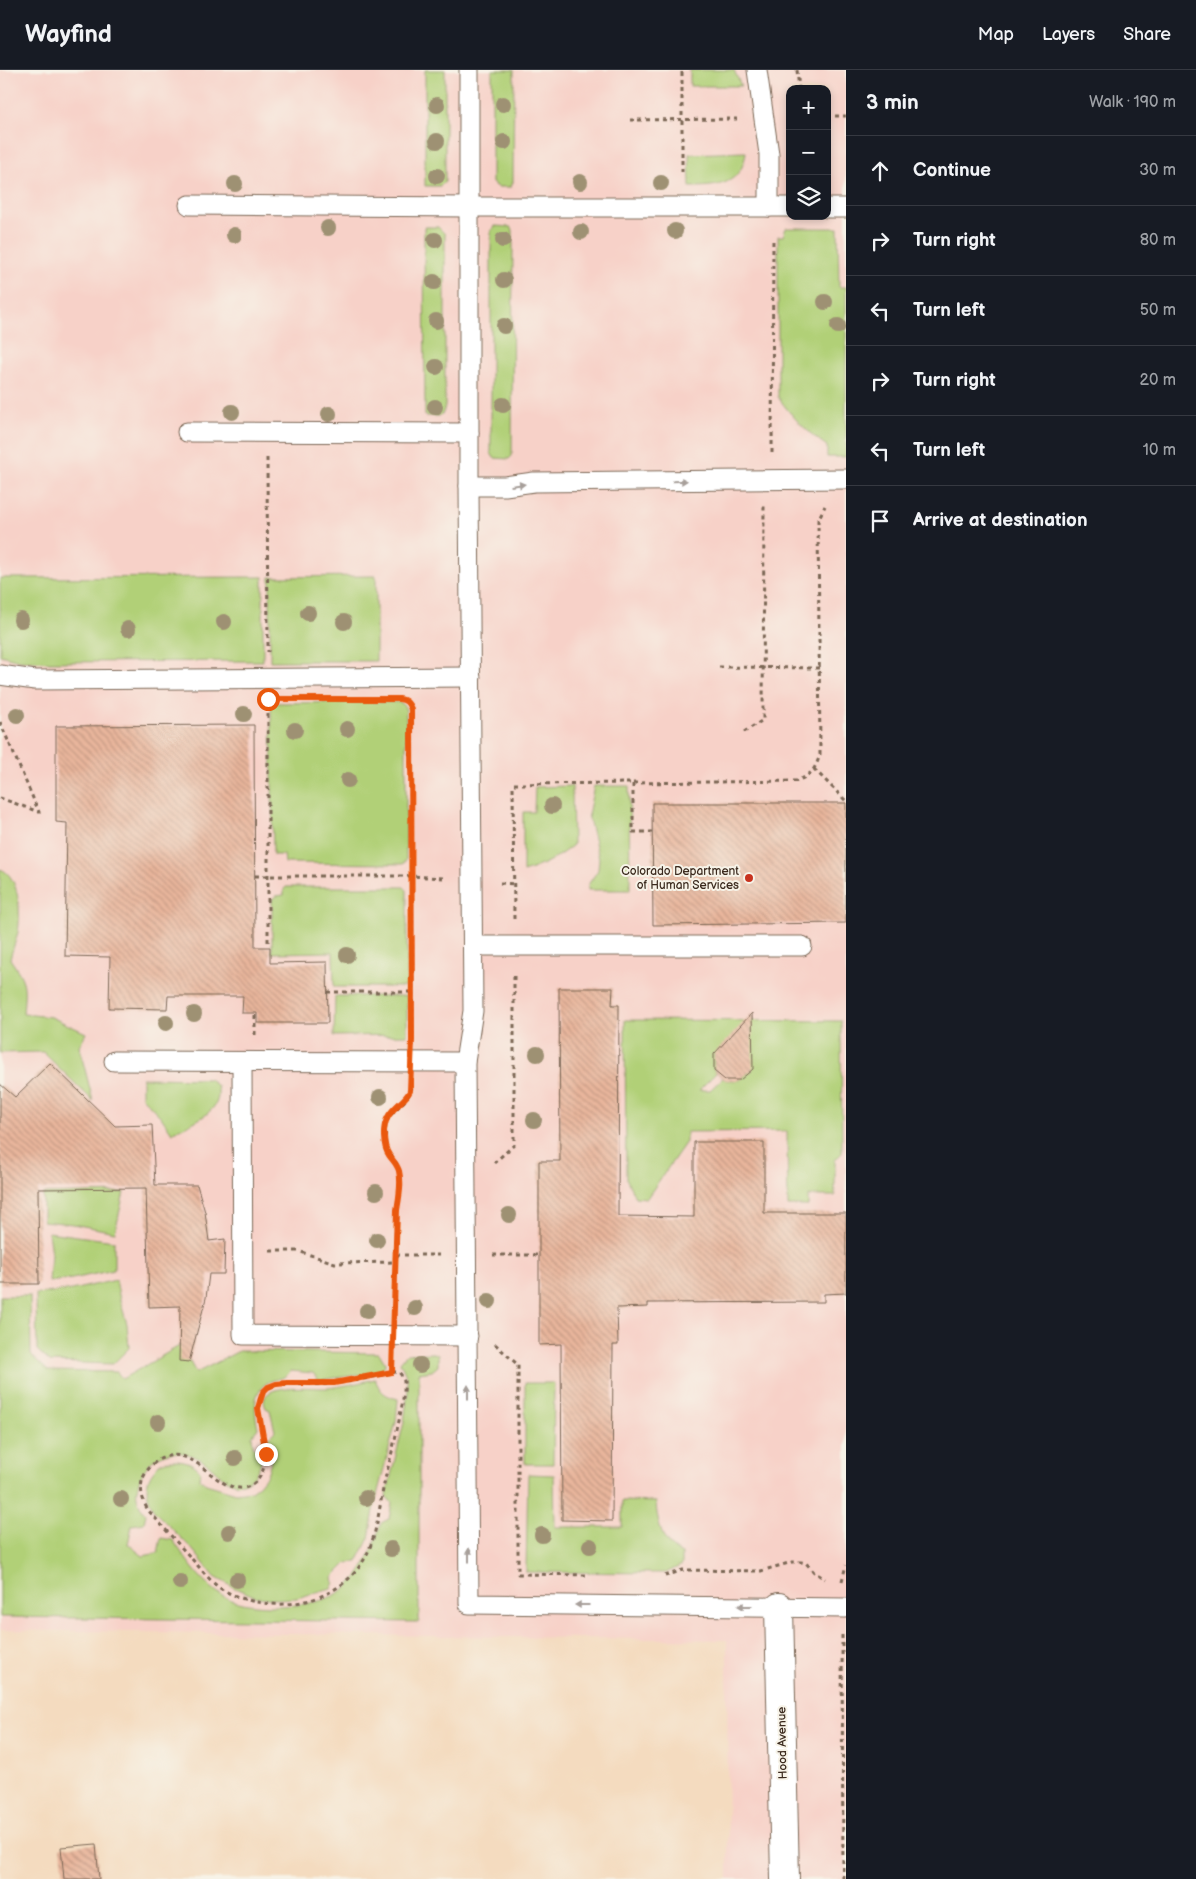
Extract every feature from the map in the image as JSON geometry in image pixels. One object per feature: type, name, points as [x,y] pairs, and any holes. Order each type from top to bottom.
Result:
[{"type":"street","name":"Hood Avenue","points":[[779,1607],[785,1879]]},
{"type":"lane","points":[[469,70],[469,486],[473,946],[473,1011],[465,1062],[469,1604],[844,1608]]},
{"type":"lane","points":[[757,70],[769,154],[769,207]]},
{"type":"lane","points":[[189,205],[786,207]]},
{"type":"lane","points":[[831,208],[846,208]]},
{"type":"lane","points":[[187,432],[469,433]]},
{"type":"lane","points":[[469,486],[505,486],[534,482],[846,479]]},
{"type":"lane","points":[[0,675],[34,680],[471,677]]},
{"type":"lane","points":[[473,946],[802,946]]},
{"type":"lane","points":[[114,1062],[465,1062]]},
{"type":"lane","points":[[242,1062],[243,1336],[468,1336]]},
{"type":"path","points":[[682,70],[682,172]]},
{"type":"path","points":[[797,70],[799,85]]},
{"type":"path","points":[[831,116],[846,116]]},
{"type":"path","points":[[630,120],[764,118]]},
{"type":"path","points":[[772,238],[772,454]]},
{"type":"path","points":[[744,732],[763,720],[764,503]]},
{"type":"path","points":[[633,783],[796,780],[806,777],[814,769],[820,754],[818,520],[821,510],[826,504]]},
{"type":"path","points":[[719,667],[820,668]]},
{"type":"path","points":[[392,1372],[397,1210],[400,1174],[397,1165],[385,1148],[385,1126],[388,1117],[410,1091],[411,1063],[411,709],[405,700]]},
{"type":"path","points":[[0,722],[38,812],[0,798]]},
{"type":"path","points":[[814,769],[846,801]]},
{"type":"path","points":[[255,876],[411,876],[514,884]]},
{"type":"path","points":[[327,992],[411,992]]},
{"type":"path","points":[[256,1013],[256,1041]]},
{"type":"path","points":[[243,1250],[298,1251],[335,1263],[396,1262]]},
{"type":"path","points":[[494,1344],[518,1365],[518,1574],[598,1576]]},
{"type":"path","points":[[392,1372],[399,1372],[402,1376],[404,1391],[394,1446],[373,1537],[360,1567],[335,1591],[305,1602],[287,1604],[253,1601],[222,1590],[148,1510],[143,1502],[142,1481],[154,1463],[164,1457],[186,1458],[200,1464],[220,1482],[231,1487],[243,1488],[251,1486],[257,1481],[262,1473],[266,1454],[258,1408],[263,1392],[268,1387],[287,1383],[334,1383],[392,1372]]},
{"type":"path","points":[[658,1576],[668,1576],[683,1570],[761,1571],[792,1562],[801,1562],[806,1563],[819,1577],[826,1580]]},
{"type":"path","points":[[843,1879],[844,1580],[846,1565]]},
{"type":"path","points":[[834,1580],[844,1580]]},
{"type":"shaded area","points":[[0,70],[846,70],[846,1879],[728,1879],[727,1640],[0,1630]]},
{"type":"green space","points":[[425,70],[445,70],[445,182],[440,186],[425,186]]},
{"type":"green space","points":[[492,70],[514,70],[513,182],[511,187],[498,187],[492,183]]},
{"type":"green space","points":[[690,70],[734,70],[741,86],[690,86]]},
{"type":"green space","points":[[746,152],[744,163],[734,178],[719,185],[690,187],[689,154]]},
{"type":"green space","points":[[495,226],[511,227],[513,230],[512,456],[509,459],[494,458],[491,453],[491,231]]},
{"type":"green space","points":[[424,227],[438,227],[445,234],[445,406],[443,413],[439,416],[425,416]]},
{"type":"green space","points":[[786,228],[838,228],[839,287],[846,287],[846,457],[827,457],[827,446],[800,424],[778,397],[778,236],[783,236]]},
{"type":"green space","points":[[376,576],[376,661],[270,661],[270,577]]},
{"type":"green space","points":[[263,577],[263,661],[48,662],[19,660],[0,655],[0,578]]},
{"type":"green space","points":[[398,702],[403,704],[406,710],[406,860],[403,864],[285,863],[284,855],[273,855],[271,703]]},
{"type":"green space","points":[[572,786],[573,845],[549,861],[523,872],[523,812],[534,812],[535,787]]},
{"type":"green space","points":[[594,786],[629,786],[630,890],[588,890],[588,885],[598,870],[599,858],[588,815]]},
{"type":"green space","points":[[0,869],[12,879],[18,896],[19,925],[10,959],[24,985],[23,1014],[51,1017],[86,1033],[79,1046],[93,1101],[43,1052],[0,1053]]},
{"type":"green space","points":[[286,887],[404,887],[407,890],[407,987],[334,987],[333,952],[272,953],[272,899],[276,896],[284,895]]},
{"type":"green space","points":[[335,996],[407,996],[407,1035],[334,1036]]},
{"type":"green space","points":[[625,1020],[841,1021],[842,1153],[835,1160],[835,1196],[808,1196],[808,1206],[788,1206],[787,1131],[686,1132],[686,1142],[647,1198],[635,1197],[626,1178]],"holes":[[[714,1054],[753,1069],[740,1080],[726,1080],[723,1078],[710,1090],[699,1090],[716,1073],[714,1071]]]},
{"type":"green space","points":[[142,1078],[209,1079],[217,1086],[218,1095],[216,1103],[205,1116],[172,1133],[161,1117],[142,1097]]},
{"type":"green space","points":[[124,1192],[115,1232],[73,1224],[43,1221],[43,1194]]},
{"type":"green space","points":[[48,1232],[114,1241],[114,1270],[49,1282],[51,1254]]},
{"type":"green space","points":[[116,1280],[127,1324],[129,1348],[113,1364],[50,1362],[37,1350],[36,1294],[72,1290]]},
{"type":"green space","points":[[0,1296],[30,1296],[31,1355],[48,1371],[117,1372],[122,1379],[181,1345],[196,1373],[239,1351],[379,1353],[385,1363],[384,1368],[373,1373],[319,1380],[313,1373],[291,1371],[261,1388],[255,1407],[258,1428],[252,1436],[253,1446],[262,1454],[261,1461],[256,1473],[247,1482],[241,1484],[227,1480],[203,1461],[184,1453],[166,1454],[158,1457],[145,1470],[140,1479],[137,1498],[146,1514],[144,1523],[132,1525],[128,1544],[143,1556],[158,1553],[161,1538],[173,1540],[193,1568],[210,1587],[223,1596],[237,1602],[253,1605],[299,1605],[318,1601],[333,1596],[347,1587],[357,1576],[366,1562],[381,1523],[389,1519],[392,1503],[386,1496],[404,1422],[408,1391],[407,1378],[400,1362],[407,1354],[434,1353],[438,1355],[438,1366],[432,1371],[419,1373],[419,1622],[0,1617]]},
{"type":"green space","points":[[375,1379],[384,1393],[398,1399],[396,1422],[376,1499],[369,1538],[357,1562],[347,1563],[333,1577],[334,1583],[331,1588],[297,1598],[276,1599],[257,1597],[235,1588],[215,1577],[192,1549],[155,1512],[148,1495],[147,1485],[151,1474],[159,1464],[166,1461],[176,1460],[192,1464],[200,1471],[199,1479],[206,1484],[236,1493],[251,1491],[259,1485],[267,1475],[271,1461],[268,1438],[275,1431],[270,1410],[266,1408],[264,1399],[269,1393],[288,1388],[328,1388]]},
{"type":"green space","points":[[525,1383],[554,1383],[553,1464],[525,1464]]},
{"type":"green space","points":[[528,1474],[554,1475],[555,1527],[622,1527],[622,1501],[656,1502],[659,1525],[665,1539],[675,1550],[682,1554],[682,1565],[666,1573],[526,1572]]},
{"type":"building","points":[[254,725],[255,947],[270,947],[270,963],[327,962],[328,1023],[257,1023],[257,1013],[242,1013],[243,996],[168,996],[167,1009],[109,1008],[110,957],[65,956],[67,823],[56,822],[56,726]]},
{"type":"building","name":"Colorado Department of Human Services","points":[[652,803],[846,803],[846,923],[653,925]]},
{"type":"building","points":[[559,988],[613,988],[612,1005],[619,1005],[618,1216],[694,1217],[694,1142],[764,1142],[764,1213],[846,1213],[846,1293],[824,1294],[824,1302],[648,1303],[648,1307],[617,1308],[618,1345],[613,1345],[612,1521],[562,1520],[561,1344],[539,1345],[539,1161],[560,1161]]},
{"type":"building","points":[[752,1013],[753,1069],[740,1080],[725,1080],[714,1071],[714,1054]]},
{"type":"building","points":[[50,1063],[115,1126],[152,1125],[155,1185],[197,1185],[205,1212],[209,1241],[225,1239],[224,1274],[209,1274],[206,1298],[189,1362],[179,1361],[180,1306],[149,1307],[146,1188],[38,1189],[39,1284],[0,1284],[0,1084],[15,1097]]},
{"type":"building","points":[[96,1844],[99,1879],[64,1879],[61,1847]]},
{"type":"place","name":"Colorado Department of Human Services","points":[[749,878]]},
{"type":"route","points":[[266,1454],[258,1408],[263,1392],[268,1387],[287,1383],[334,1383],[392,1372],[397,1210],[400,1174],[397,1165],[385,1148],[385,1126],[388,1117],[410,1091],[412,1040],[411,709],[405,700],[399,699],[268,699]]}]
